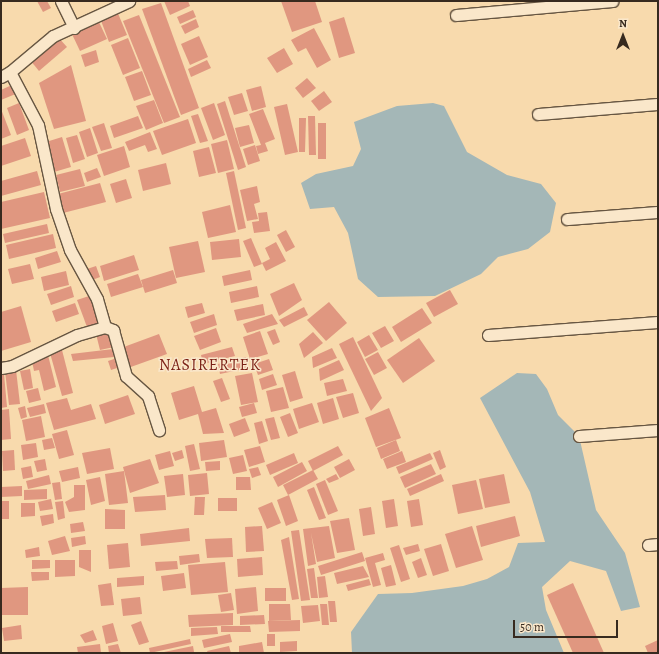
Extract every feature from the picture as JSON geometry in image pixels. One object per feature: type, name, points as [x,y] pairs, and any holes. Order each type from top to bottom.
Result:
[{"type":"street","points":[[61,1],[74,28]]},
{"type":"street","points":[[105,328],[97,298],[70,250],[56,209],[38,125],[6,74],[53,36],[74,28],[129,1]]},
{"type":"street","points":[[456,15],[612,1]]},
{"type":"street","points":[[538,114],[658,104]]},
{"type":"street","points":[[567,219],[658,212]]},
{"type":"street","points":[[488,335],[658,322]]},
{"type":"street","points":[[1,368],[12,366],[78,335],[105,328],[113,330],[126,376],[148,396],[159,430]]},
{"type":"street","points":[[579,436],[658,430]]},
{"type":"shaded area","points":[[433,103],[444,106],[467,152],[507,175],[541,184],[556,203],[550,232],[528,249],[498,257],[481,274],[435,296],[378,297],[358,279],[348,233],[334,207],[310,209],[301,183],[316,174],[353,166],[361,149],[354,122],[397,106]]},
{"type":"shaded area","points":[[517,373],[536,374],[547,389],[558,415],[579,436],[596,510],[625,553],[640,607],[621,611],[606,571],[570,561],[542,587],[546,610],[564,653],[352,653],[351,632],[378,594],[412,593],[463,586],[487,579],[509,567],[518,543],[545,542],[530,492],[480,398]]},
{"type":"building","points":[[37,1],[47,1],[51,8],[43,12]]},
{"type":"building","points":[[164,1],[188,1],[190,6],[170,15]]},
{"type":"building","points":[[281,1],[315,1],[322,22],[292,32]]},
{"type":"building","points":[[161,3],[199,108],[181,115],[142,9]]},
{"type":"building","points":[[193,10],[196,17],[180,24],[177,17]]},
{"type":"building","points":[[117,11],[127,35],[109,42],[100,18]]},
{"type":"building","points":[[139,15],[180,117],[164,123],[123,21]]},
{"type":"building","points":[[344,17],[355,53],[339,58],[329,22]]},
{"type":"building","points":[[196,19],[199,27],[185,34],[181,26]]},
{"type":"building","points":[[98,20],[107,39],[80,51],[71,32]]},
{"type":"building","points":[[314,28],[331,60],[317,68],[306,48],[298,52],[291,40]]},
{"type":"building","points":[[199,36],[208,57],[190,65],[181,44]]},
{"type":"building","points":[[58,37],[67,47],[39,71],[30,60]]},
{"type":"building","points":[[128,38],[140,68],[123,75],[111,45]]},
{"type":"building","points":[[284,48],[293,64],[277,73],[267,58]]},
{"type":"building","points":[[96,50],[99,62],[85,67],[81,55]]},
{"type":"building","points":[[207,60],[211,68],[191,77],[188,69]]},
{"type":"building","points":[[71,65],[86,121],[54,129],[39,83]]},
{"type":"building","points":[[142,71],[151,95],[134,101],[125,77]]},
{"type":"building","points":[[307,78],[316,88],[303,98],[295,88]]},
{"type":"building","points":[[14,84],[18,93],[1,100],[1,90]]},
{"type":"building","points":[[261,86],[266,107],[252,111],[246,90]]},
{"type":"building","points":[[324,91],[332,102],[319,111],[311,101]]},
{"type":"building","points":[[242,93],[248,111],[234,115],[228,97]]},
{"type":"building","points":[[154,100],[163,123],[146,130],[136,106]]},
{"type":"building","points":[[225,101],[246,167],[238,170],[217,104]]},
{"type":"building","points":[[19,103],[29,130],[17,135],[7,108]]},
{"type":"building","points":[[214,103],[225,135],[213,140],[201,108]]},
{"type":"building","points":[[287,104],[298,152],[285,155],[274,107]]},
{"type":"building","points":[[1,109],[11,135],[1,139]]},
{"type":"building","points":[[263,109],[275,139],[265,143],[268,151],[258,154],[256,146],[261,145],[249,114]]},
{"type":"building","points":[[198,114],[208,141],[200,143],[191,116]]},
{"type":"building","points":[[138,116],[143,128],[114,138],[110,126]]},
{"type":"building","points":[[308,116],[315,116],[316,155],[309,155]]},
{"type":"building","points":[[299,118],[306,118],[305,152],[299,152]]},
{"type":"building","points":[[188,119],[196,143],[162,155],[153,131]]},
{"type":"building","points":[[104,123],[112,148],[101,151],[92,127]]},
{"type":"building","points":[[318,123],[326,123],[326,159],[318,159]]},
{"type":"building","points":[[249,125],[254,143],[240,147],[235,128]]},
{"type":"building","points":[[90,128],[98,153],[87,157],[79,132]]},
{"type":"building","points":[[150,132],[157,149],[148,152],[145,145],[129,151],[125,142]]},
{"type":"building","points":[[77,135],[85,159],[73,163],[66,138]]},
{"type":"building","points":[[62,137],[71,167],[54,172],[46,142]]},
{"type":"building","points":[[25,138],[31,156],[1,166],[1,146]]},
{"type":"building","points":[[227,140],[234,169],[218,173],[211,144]]},
{"type":"building","points":[[255,145],[260,161],[248,165],[243,149]]},
{"type":"building","points":[[124,146],[130,167],[104,176],[97,155]]},
{"type":"building","points":[[209,147],[216,173],[199,177],[193,151]]},
{"type":"building","points":[[166,163],[171,184],[143,191],[138,170]]},
{"type":"building","points":[[97,168],[101,177],[87,182],[84,173]]},
{"type":"building","points":[[80,169],[85,186],[60,192],[56,175]]},
{"type":"building","points":[[37,171],[41,185],[1,196],[1,181]]},
{"type":"building","points":[[234,171],[246,228],[238,230],[226,173]]},
{"type":"building","points":[[126,179],[132,198],[116,203],[110,184]]},
{"type":"building","points":[[100,183],[106,202],[63,213],[58,194]]},
{"type":"building","points":[[257,186],[260,202],[254,204],[258,219],[247,221],[240,190]]},
{"type":"building","points":[[44,192],[50,218],[1,229],[1,202]]},
{"type":"building","points":[[230,205],[236,232],[208,238],[202,212]]},
{"type":"building","points":[[267,212],[270,231],[254,233],[252,222],[259,221],[258,213]]},
{"type":"building","points":[[47,224],[49,233],[5,243],[3,234]]},
{"type":"building","points":[[286,230],[295,247],[286,252],[277,235]]},
{"type":"building","points":[[53,234],[56,248],[9,259],[6,245]]},
{"type":"building","points":[[251,238],[262,264],[254,267],[243,241]]},
{"type":"building","points":[[239,239],[241,257],[212,260],[210,242]]},
{"type":"building","points":[[198,241],[205,272],[176,278],[169,247]]},
{"type":"building","points":[[276,242],[286,261],[266,271],[262,263],[270,259],[265,248]]},
{"type":"building","points":[[57,251],[61,262],[38,269],[35,258]]},
{"type":"building","points":[[134,255],[139,270],[104,281],[100,266]]},
{"type":"building","points":[[30,264],[34,279],[12,284],[8,269]]},
{"type":"building","points":[[96,266],[100,277],[82,284],[78,272]]},
{"type":"building","points":[[173,270],[177,283],[145,293],[141,280]]},
{"type":"building","points":[[250,270],[252,280],[224,286],[222,276]]},
{"type":"building","points":[[66,271],[69,285],[44,291],[41,277]]},
{"type":"building","points":[[138,274],[143,287],[111,297],[107,284]]},
{"type":"building","points":[[294,283],[302,300],[279,316],[270,294]]},
{"type":"building","points":[[71,286],[74,297],[51,305],[47,294]]},
{"type":"building","points":[[257,286],[259,297],[231,303],[229,292]]},
{"type":"building","points":[[450,290],[458,304],[434,317],[426,303]]},
{"type":"building","points":[[101,292],[110,319],[87,327],[77,300]]},
{"type":"building","points":[[329,302],[347,323],[326,341],[307,320]]},
{"type":"building","points":[[75,303],[79,314],[56,322],[52,311]]},
{"type":"building","points":[[202,303],[205,313],[188,318],[185,307]]},
{"type":"building","points":[[263,304],[265,315],[237,321],[234,310]]},
{"type":"building","points":[[21,306],[31,342],[1,351],[1,312]]},
{"type":"building","points":[[304,307],[308,315],[284,327],[279,320]]},
{"type":"building","points":[[422,308],[432,323],[401,342],[392,327]]},
{"type":"building","points":[[214,314],[217,325],[194,333],[190,322]]},
{"type":"building","points":[[272,314],[278,324],[247,333],[243,324]]},
{"type":"building","points":[[385,326],[394,341],[381,348],[372,333]]},
{"type":"building","points":[[216,328],[221,342],[200,350],[194,336]]},
{"type":"building","points":[[275,329],[280,342],[273,345],[267,332]]},
{"type":"building","points":[[110,331],[114,347],[100,350],[96,334]]},
{"type":"building","points":[[260,331],[268,354],[250,359],[243,337]]},
{"type":"building","points":[[313,332],[323,343],[304,358],[299,344]]},
{"type":"building","points":[[159,334],[167,354],[128,368],[121,348]]},
{"type":"building","points":[[369,335],[378,350],[365,357],[357,342]]},
{"type":"building","points":[[353,337],[382,398],[371,411],[339,344]]},
{"type":"building","points":[[419,338],[435,361],[403,383],[387,360]]},
{"type":"building","points":[[232,347],[235,356],[203,364],[201,355]]},
{"type":"building","points":[[332,348],[337,358],[313,368],[312,357]]},
{"type":"building","points":[[113,349],[114,357],[73,361],[71,354]]},
{"type":"building","points":[[62,350],[73,393],[62,396],[50,353]]},
{"type":"building","points":[[378,352],[387,368],[374,375],[365,359]]},
{"type":"building","points":[[48,355],[56,387],[44,391],[39,370],[34,371],[32,361]]},
{"type":"building","points":[[246,357],[248,368],[220,374],[218,364]]},
{"type":"building","points":[[117,358],[120,367],[111,370],[108,361]]},
{"type":"building","points":[[269,359],[273,370],[258,375],[254,364]]},
{"type":"building","points":[[339,360],[344,370],[320,381],[319,369]]},
{"type":"building","points":[[30,369],[33,388],[24,390],[20,371]]},
{"type":"building","points":[[16,370],[20,404],[9,405],[5,371]]},
{"type":"building","points":[[295,371],[303,398],[290,402],[282,375]]},
{"type":"building","points":[[252,373],[258,402],[241,405],[235,376]]},
{"type":"building","points":[[1,374],[4,374],[7,407],[1,408]]},
{"type":"building","points":[[273,374],[277,385],[262,390],[259,379]]},
{"type":"building","points":[[222,378],[230,399],[221,402],[213,381]]},
{"type":"building","points":[[343,379],[347,391],[327,396],[324,383]]},
{"type":"building","points":[[194,386],[202,412],[216,408],[224,433],[203,434],[198,414],[179,420],[171,393]]},
{"type":"building","points":[[283,387],[289,408],[271,412],[266,391]]},
{"type":"building","points":[[38,388],[41,400],[29,403],[26,391]]},
{"type":"building","points":[[353,393],[359,413],[343,418],[336,397]]},
{"type":"building","points":[[128,395],[135,414],[105,424],[99,405]]},
{"type":"building","points":[[67,398],[71,410],[91,404],[96,419],[54,430],[46,403]]},
{"type":"building","points":[[333,398],[339,419],[323,424],[317,403]]},
{"type":"building","points":[[254,403],[257,413],[242,417],[239,407]]},
{"type":"building","points":[[312,403],[319,422],[299,429],[293,409]]},
{"type":"building","points":[[44,404],[46,413],[30,417],[27,408]]},
{"type":"building","points":[[25,406],[27,417],[21,419],[18,408]]},
{"type":"building","points":[[389,408],[401,438],[376,447],[365,418]]},
{"type":"building","points":[[9,409],[11,439],[1,440],[1,410]]},
{"type":"building","points":[[290,413],[298,433],[288,437],[280,417]]},
{"type":"building","points":[[41,416],[45,437],[26,441],[22,420]]},
{"type":"building","points":[[274,417],[280,438],[271,440],[265,419]]},
{"type":"building","points":[[245,418],[250,431],[234,437],[229,424]]},
{"type":"building","points":[[262,421],[268,441],[259,444],[254,423]]},
{"type":"building","points":[[67,430],[74,455],[59,459],[52,434]]},
{"type":"building","points":[[52,438],[55,448],[44,450],[42,440]]},
{"type":"building","points":[[224,440],[227,457],[201,461],[199,443]]},
{"type":"building","points":[[396,440],[400,451],[381,459],[377,448]]},
{"type":"building","points":[[36,443],[38,457],[23,460],[21,445]]},
{"type":"building","points":[[194,444],[200,469],[190,471],[185,446]]},
{"type":"building","points":[[260,446],[265,462],[249,467],[244,450]]},
{"type":"building","points":[[338,446],[343,455],[313,471],[308,461]]},
{"type":"building","points":[[110,448],[114,469],[87,474],[82,453]]},
{"type":"building","points":[[14,450],[15,470],[3,471],[2,451]]},
{"type":"building","points":[[182,450],[184,458],[175,461],[172,453]]},
{"type":"building","points":[[440,450],[446,467],[440,470],[433,453]]},
{"type":"building","points":[[170,451],[174,466],[159,470],[155,455]]},
{"type":"building","points":[[402,451],[406,462],[387,469],[383,459]]},
{"type":"building","points":[[294,453],[298,463],[270,475],[266,465]]},
{"type":"building","points":[[430,453],[433,459],[399,474],[396,467]]},
{"type":"building","points":[[243,455],[247,471],[233,474],[229,458]]},
{"type":"building","points":[[45,459],[47,470],[37,472],[34,461]]},
{"type":"building","points":[[150,459],[159,483],[130,493],[123,467]]},
{"type":"building","points":[[349,459],[355,470],[340,478],[334,467]]},
{"type":"building","points":[[220,461],[220,470],[206,471],[205,462]]},
{"type":"building","points":[[302,462],[307,471],[278,487],[273,477]]},
{"type":"building","points":[[431,464],[436,474],[405,488],[400,477]]},
{"type":"building","points":[[31,466],[33,477],[23,479],[21,468]]},
{"type":"building","points":[[78,467],[80,478],[62,482],[59,471]]},
{"type":"building","points":[[258,467],[261,475],[252,478],[249,469]]},
{"type":"building","points":[[313,470],[318,479],[288,495],[283,485]]},
{"type":"building","points":[[124,471],[128,503],[109,505],[105,474]]},
{"type":"building","points":[[207,473],[209,494],[190,496],[188,475]]},
{"type":"building","points":[[183,474],[185,495],[167,497],[164,476]]},
{"type":"building","points":[[336,474],[339,479],[329,483],[326,479]]},
{"type":"building","points":[[441,474],[444,481],[410,496],[407,489]]},
{"type":"building","points":[[504,474],[510,503],[485,508],[479,479]]},
{"type":"building","points":[[49,475],[51,484],[28,489],[26,481]]},
{"type":"building","points":[[100,477],[105,501],[91,505],[86,480]]},
{"type":"building","points":[[236,477],[250,477],[251,490],[236,490]]},
{"type":"building","points":[[325,480],[338,511],[328,515],[316,484]]},
{"type":"building","points":[[476,480],[483,509],[458,514],[452,485]]},
{"type":"building","points":[[60,482],[62,499],[55,500],[52,483]]},
{"type":"building","points":[[74,485],[85,485],[85,510],[69,512],[65,502],[74,497]]},
{"type":"building","points":[[22,486],[22,496],[1,497],[1,487]]},
{"type":"building","points":[[314,487],[326,518],[319,520],[307,490]]},
{"type":"building","points":[[47,489],[47,499],[24,500],[24,490]]},
{"type":"building","points":[[165,495],[166,510],[135,512],[133,497]]},
{"type":"building","points":[[289,495],[298,521],[286,526],[277,500]]},
{"type":"building","points":[[195,497],[205,497],[204,515],[194,515]]},
{"type":"building","points":[[218,498],[237,498],[237,511],[218,511]]},
{"type":"building","points":[[51,499],[53,509],[40,511],[38,502]]},
{"type":"building","points":[[394,499],[398,526],[386,528],[382,501]]},
{"type":"building","points":[[419,499],[423,525],[411,527],[407,501]]},
{"type":"building","points":[[1,501],[9,501],[9,519],[1,519]]},
{"type":"building","points":[[63,501],[65,518],[58,520],[55,502]]},
{"type":"building","points":[[272,502],[281,523],[267,529],[258,508]]},
{"type":"building","points":[[21,503],[35,503],[35,516],[21,517]]},
{"type":"building","points":[[371,507],[375,534],[363,536],[359,509]]},
{"type":"building","points":[[105,509],[125,510],[125,529],[105,529]]},
{"type":"building","points":[[53,514],[54,523],[42,526],[40,516]]},
{"type":"building","points":[[515,516],[520,536],[481,547],[476,526]]},
{"type":"building","points":[[349,518],[355,550],[337,553],[330,521]]},
{"type":"building","points":[[83,522],[85,531],[71,533],[70,524]]},
{"type":"building","points":[[262,526],[264,551],[246,552],[245,527]]},
{"type":"building","points":[[329,526],[335,558],[317,562],[311,533],[316,564],[308,566],[303,529]]},
{"type":"building","points":[[472,526],[483,560],[456,568],[445,534]]},
{"type":"building","points":[[189,528],[190,541],[141,546],[140,534]]},
{"type":"building","points":[[299,530],[310,600],[301,601],[291,531]]},
{"type":"building","points":[[65,536],[70,551],[52,555],[48,541]]},
{"type":"building","points":[[85,536],[86,544],[72,547],[71,538]]},
{"type":"building","points":[[289,537],[299,599],[292,600],[281,540]]},
{"type":"building","points":[[232,538],[233,557],[207,558],[205,539]]},
{"type":"building","points":[[128,543],[130,567],[109,569],[107,545]]},
{"type":"building","points":[[418,544],[420,551],[406,555],[403,548]]},
{"type":"building","points":[[441,544],[449,571],[433,576],[424,549]]},
{"type":"building","points":[[399,545],[410,579],[401,582],[390,548]]},
{"type":"building","points":[[39,547],[40,556],[26,558],[25,550]]},
{"type":"building","points":[[79,550],[91,550],[91,572],[79,567]]},
{"type":"building","points":[[362,552],[365,561],[321,575],[318,566]]},
{"type":"building","points":[[383,553],[385,560],[375,563],[381,585],[373,587],[365,558]]},
{"type":"building","points":[[199,554],[200,562],[180,565],[179,556]]},
{"type":"building","points":[[262,557],[263,575],[238,577],[237,559]]},
{"type":"building","points":[[421,558],[427,575],[418,578],[412,562]]},
{"type":"building","points":[[32,560],[50,560],[50,568],[32,569]]},
{"type":"building","points":[[55,560],[75,560],[75,576],[55,577]]},
{"type":"building","points":[[177,561],[178,569],[156,571],[155,562]]},
{"type":"building","points":[[225,562],[228,592],[191,595],[188,565]]},
{"type":"building","points":[[391,565],[396,585],[386,587],[381,568]]},
{"type":"building","points":[[363,566],[369,577],[337,584],[334,573]]},
{"type":"building","points":[[314,568],[318,598],[311,598],[307,569]]},
{"type":"building","points":[[31,572],[49,572],[49,580],[32,581]]},
{"type":"building","points":[[184,573],[186,588],[163,591],[161,576]]},
{"type":"building","points":[[144,576],[144,585],[117,587],[117,578]]},
{"type":"building","points":[[325,576],[328,597],[319,598],[317,577]]},
{"type":"building","points":[[369,579],[371,585],[348,591],[346,585]]},
{"type":"building","points":[[111,583],[114,605],[101,606],[98,585]]},
{"type":"building","points":[[573,583],[604,653],[573,653],[547,595]]},
{"type":"building","points":[[28,587],[28,615],[1,615],[1,588]]},
{"type":"building","points":[[256,587],[258,611],[237,614],[235,589]]},
{"type":"building","points":[[265,588],[286,588],[286,601],[265,601]]},
{"type":"building","points":[[231,593],[234,610],[221,612],[218,595]]},
{"type":"building","points":[[140,597],[142,614],[123,616],[121,599]]},
{"type":"building","points":[[328,601],[335,601],[337,622],[330,622]]},
{"type":"building","points":[[269,604],[290,604],[291,620],[269,621]]},
{"type":"building","points":[[320,604],[327,604],[329,625],[322,625]]},
{"type":"building","points":[[318,605],[320,621],[303,623],[301,606]]},
{"type":"building","points":[[233,613],[233,625],[189,627],[188,615]]},
{"type":"building","points":[[264,615],[265,624],[240,625],[240,616]]},
{"type":"building","points":[[300,620],[300,631],[269,632],[268,621]]},
{"type":"building","points":[[141,621],[149,642],[139,645],[131,625]]},
{"type":"building","points":[[113,623],[118,641],[106,644],[102,626]]},
{"type":"building","points":[[21,625],[22,639],[4,641],[2,628]]},
{"type":"building","points":[[221,626],[250,626],[251,632],[221,632]]},
{"type":"building","points":[[217,627],[218,634],[191,636],[191,628]]},
{"type":"building","points":[[93,630],[97,640],[85,643],[80,635]]},
{"type":"building","points":[[230,634],[232,642],[204,648],[202,640]]},
{"type":"building","points":[[267,634],[275,634],[275,646],[267,646]]},
{"type":"building","points":[[190,639],[191,644],[150,653],[149,648]]},
{"type":"building","points":[[658,640],[658,653],[648,653],[645,646]]},
{"type":"building","points":[[297,641],[297,651],[280,652],[280,642]]},
{"type":"building","points":[[262,642],[264,653],[239,653],[239,646]]},
{"type":"building","points":[[100,644],[101,653],[78,653],[77,647]]},
{"type":"building","points":[[118,644],[121,653],[109,653],[108,646]]},
{"type":"building","points":[[193,646],[194,652],[164,653],[164,652]]},
{"type":"building","points":[[229,646],[231,653],[208,653],[207,651]]},
{"type":"district","name":"NASIRERTEK","points":[[210,365]]}]
